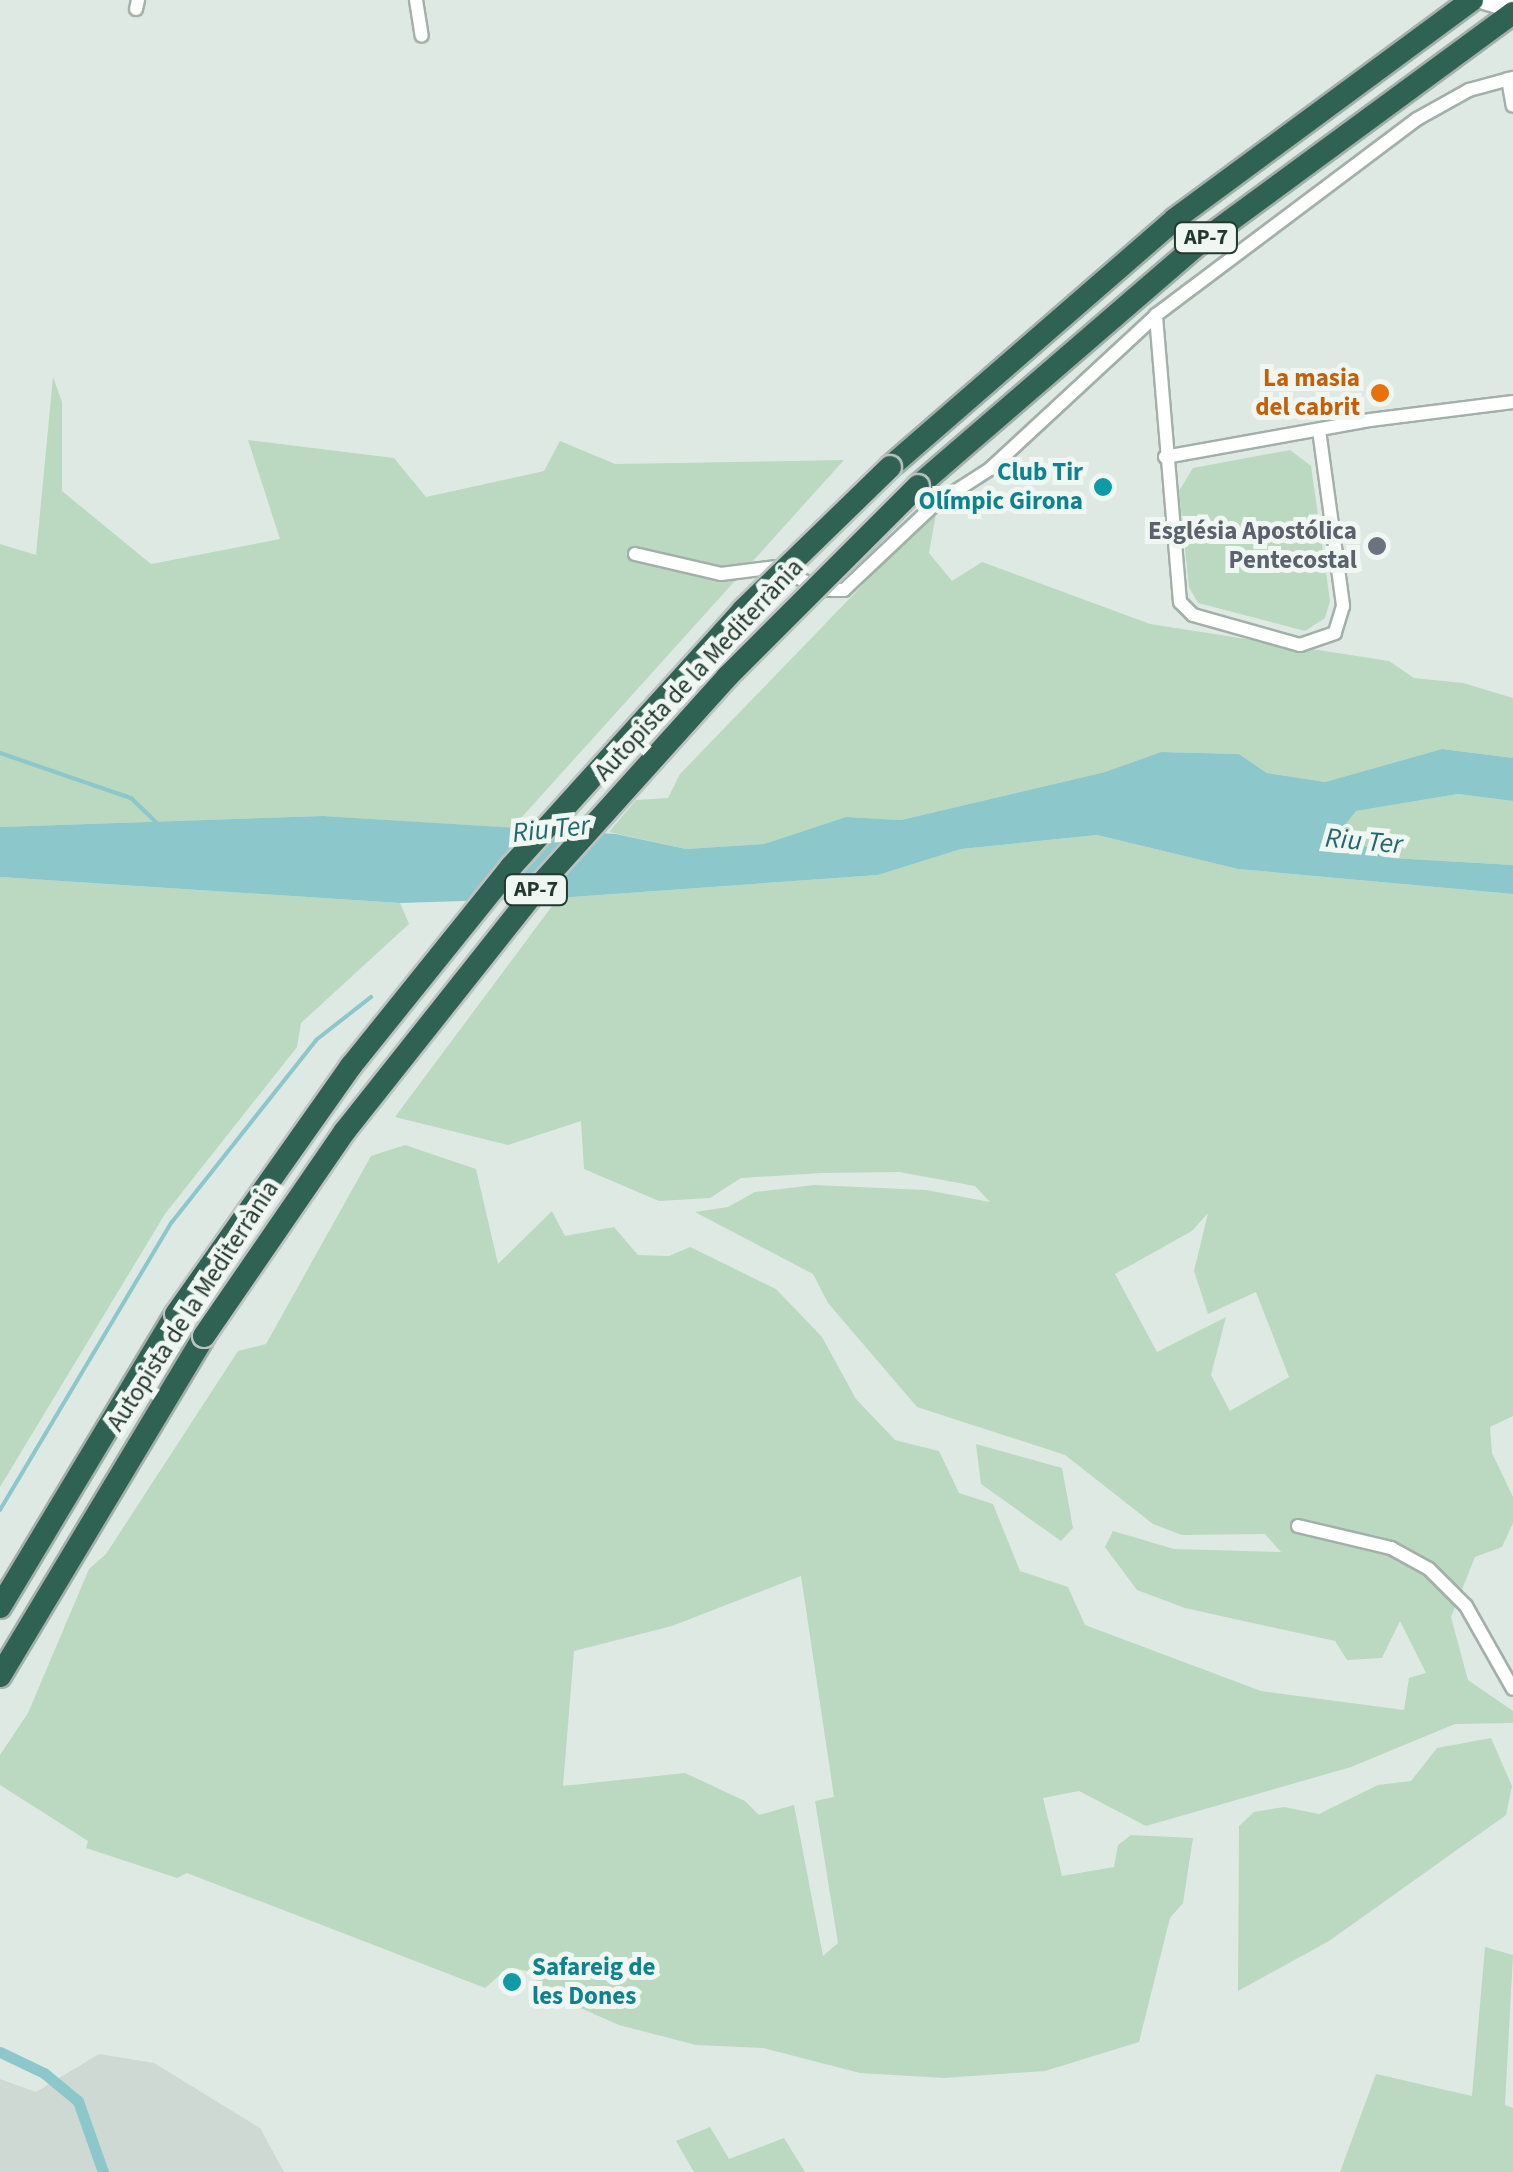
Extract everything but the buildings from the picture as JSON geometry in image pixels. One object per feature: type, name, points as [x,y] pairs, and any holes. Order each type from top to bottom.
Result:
[{"type":"highway","name":"Autopista de la Mediterrània","points":[[0,1607],[176,1314],[351,1066],[511,867],[716,639],[890,467],[1175,219],[1472,0]]},
{"type":"highway","name":"Autopista de la Mediterrània","points":[[0,1676],[204,1336],[346,1131],[539,886],[727,677],[918,486],[1196,245],[1513,11]]},
{"type":"main road","points":[[1484,0],[1513,11]]},
{"type":"street","points":[[416,0],[422,36]]},
{"type":"street","points":[[635,554],[721,574],[777,568],[822,590],[844,590],[934,505],[990,469],[1156,316],[1417,119],[1470,90],[1511,78],[1513,106]]},
{"type":"street","points":[[1156,316],[1165,457],[1184,608],[1300,645],[1336,633],[1343,606],[1318,430]]},
{"type":"street","points":[[1165,457],[1513,402]]},
{"type":"street","points":[[1298,1526],[1391,1548],[1429,1569],[1466,1606],[1513,1689]]},
{"type":"shaded area","points":[[99,2054],[154,2063],[260,2128],[284,2172],[0,2172],[0,2079],[36,2092]]},
{"type":"green space","points":[[53,377],[62,402],[62,491],[151,564],[280,539],[248,440],[394,458],[426,497],[544,471],[560,441],[615,464],[844,460],[512,828],[323,816],[0,827],[0,544],[36,555]]},
{"type":"green space","points":[[1290,450],[1311,466],[1330,601],[1325,618],[1305,631],[1198,603],[1189,587],[1179,491],[1193,468]]},
{"type":"green space","points":[[937,508],[929,553],[952,581],[982,562],[1150,624],[1389,661],[1414,678],[1463,683],[1513,698],[1513,758],[1442,749],[1325,782],[1267,773],[1239,754],[1161,752],[1105,772],[901,820],[846,817],[764,844],[686,849],[609,832],[636,800],[668,798],[680,774]]},
{"type":"green space","points":[[1458,794],[1513,801],[1513,865],[1392,858],[1351,840],[1344,826],[1355,811]]},
{"type":"green space","points":[[1097,835],[1238,869],[1513,894],[1513,1416],[1490,1427],[1492,1453],[1513,1497],[1513,1523],[1502,1547],[1475,1557],[1451,1617],[1468,1680],[1513,1711],[1513,1723],[1455,1724],[1351,1767],[1146,1826],[1079,1791],[1043,1798],[1062,1876],[1114,1867],[1118,1845],[1131,1835],[1193,1838],[1183,1903],[1170,1918],[1139,2042],[1045,2071],[944,2078],[860,2073],[763,2048],[696,2045],[619,2025],[578,2007],[562,1988],[540,1990],[534,1972],[508,1968],[485,1988],[187,1873],[177,1878],[86,1848],[88,1841],[0,1785],[0,1755],[28,1713],[89,1569],[106,1554],[238,1351],[266,1344],[371,1156],[405,1145],[476,1169],[498,1264],[552,1211],[565,1236],[614,1227],[638,1255],[669,1256],[690,1247],[776,1289],[822,1337],[856,1399],[895,1440],[939,1451],[959,1493],[993,1504],[1020,1571],[1068,1587],[1085,1625],[1261,1691],[1404,1710],[1409,1678],[1426,1673],[1400,1621],[1382,1658],[1347,1660],[1335,1641],[1185,1608],[1137,1590],[1105,1547],[1113,1531],[1174,1549],[1281,1552],[1265,1534],[1182,1535],[1153,1524],[1065,1455],[917,1407],[828,1303],[813,1274],[695,1212],[728,1207],[755,1192],[814,1185],[926,1190],[990,1202],[975,1186],[899,1172],[822,1173],[741,1178],[710,1198],[659,1201],[584,1169],[581,1121],[508,1145],[395,1117],[558,898],[878,875],[961,849]],"holes":[[[1208,1213],[1194,1271],[1208,1314],[1256,1292],[1289,1377],[1230,1411],[1211,1375],[1226,1317],[1157,1352],[1115,1274],[1192,1231]],[[801,1576],[834,1797],[815,1801],[838,1943],[823,1956],[794,1805],[759,1815],[745,1801],[685,1773],[563,1786],[574,1651],[672,1626]]]},
{"type":"green space","points":[[0,877],[400,903],[409,924],[301,1023],[297,1047],[165,1214],[0,1487]]},
{"type":"green space","points":[[976,1444],[1062,1468],[1073,1528],[1061,1541],[981,1484]]},
{"type":"green space","points":[[1491,1738],[1512,1786],[1506,1815],[1329,1941],[1238,1991],[1239,1826],[1254,1812],[1284,1807],[1319,1814],[1378,1785],[1411,1781],[1437,1748]]},
{"type":"green space","points":[[1485,1947],[1513,1955],[1505,2105],[1513,2108],[1513,2172],[1340,2172],[1376,2074],[1472,2096]]},
{"type":"green space","points":[[710,2127],[729,2159],[784,2138],[805,2172],[694,2172],[676,2141]]},
{"type":"water","points":[[1442,749],[1513,758],[1513,801],[1458,794],[1356,811],[1344,826],[1351,840],[1392,858],[1513,865],[1513,894],[1238,869],[1097,835],[961,849],[878,875],[558,898],[400,903],[0,877],[0,827],[323,816],[616,834],[686,849],[764,844],[846,817],[901,820],[1105,772],[1161,752],[1239,754],[1267,773],[1325,782]]},
{"type":"waterway","points":[[0,753],[131,798],[157,823]]},
{"type":"waterway","points":[[0,1510],[172,1222],[316,1040],[371,997]]},
{"type":"waterway","points":[[0,2052],[44,2073],[78,2101],[103,2172]]},
{"type":"place","name":"La masia del cabrit","points":[[1380,393]]},
{"type":"place","name":"Club Tir Olímpic Girona","points":[[1103,487]]},
{"type":"place","name":"Església Apostólica Pentecostal","points":[[1377,546]]},
{"type":"place","name":"Safareig de les Dones","points":[[512,1982]]},
{"type":"water label","name":"Riu Ter","points":[[551,829]]},
{"type":"water label","name":"Riu Ter","points":[[1364,841]]}]
